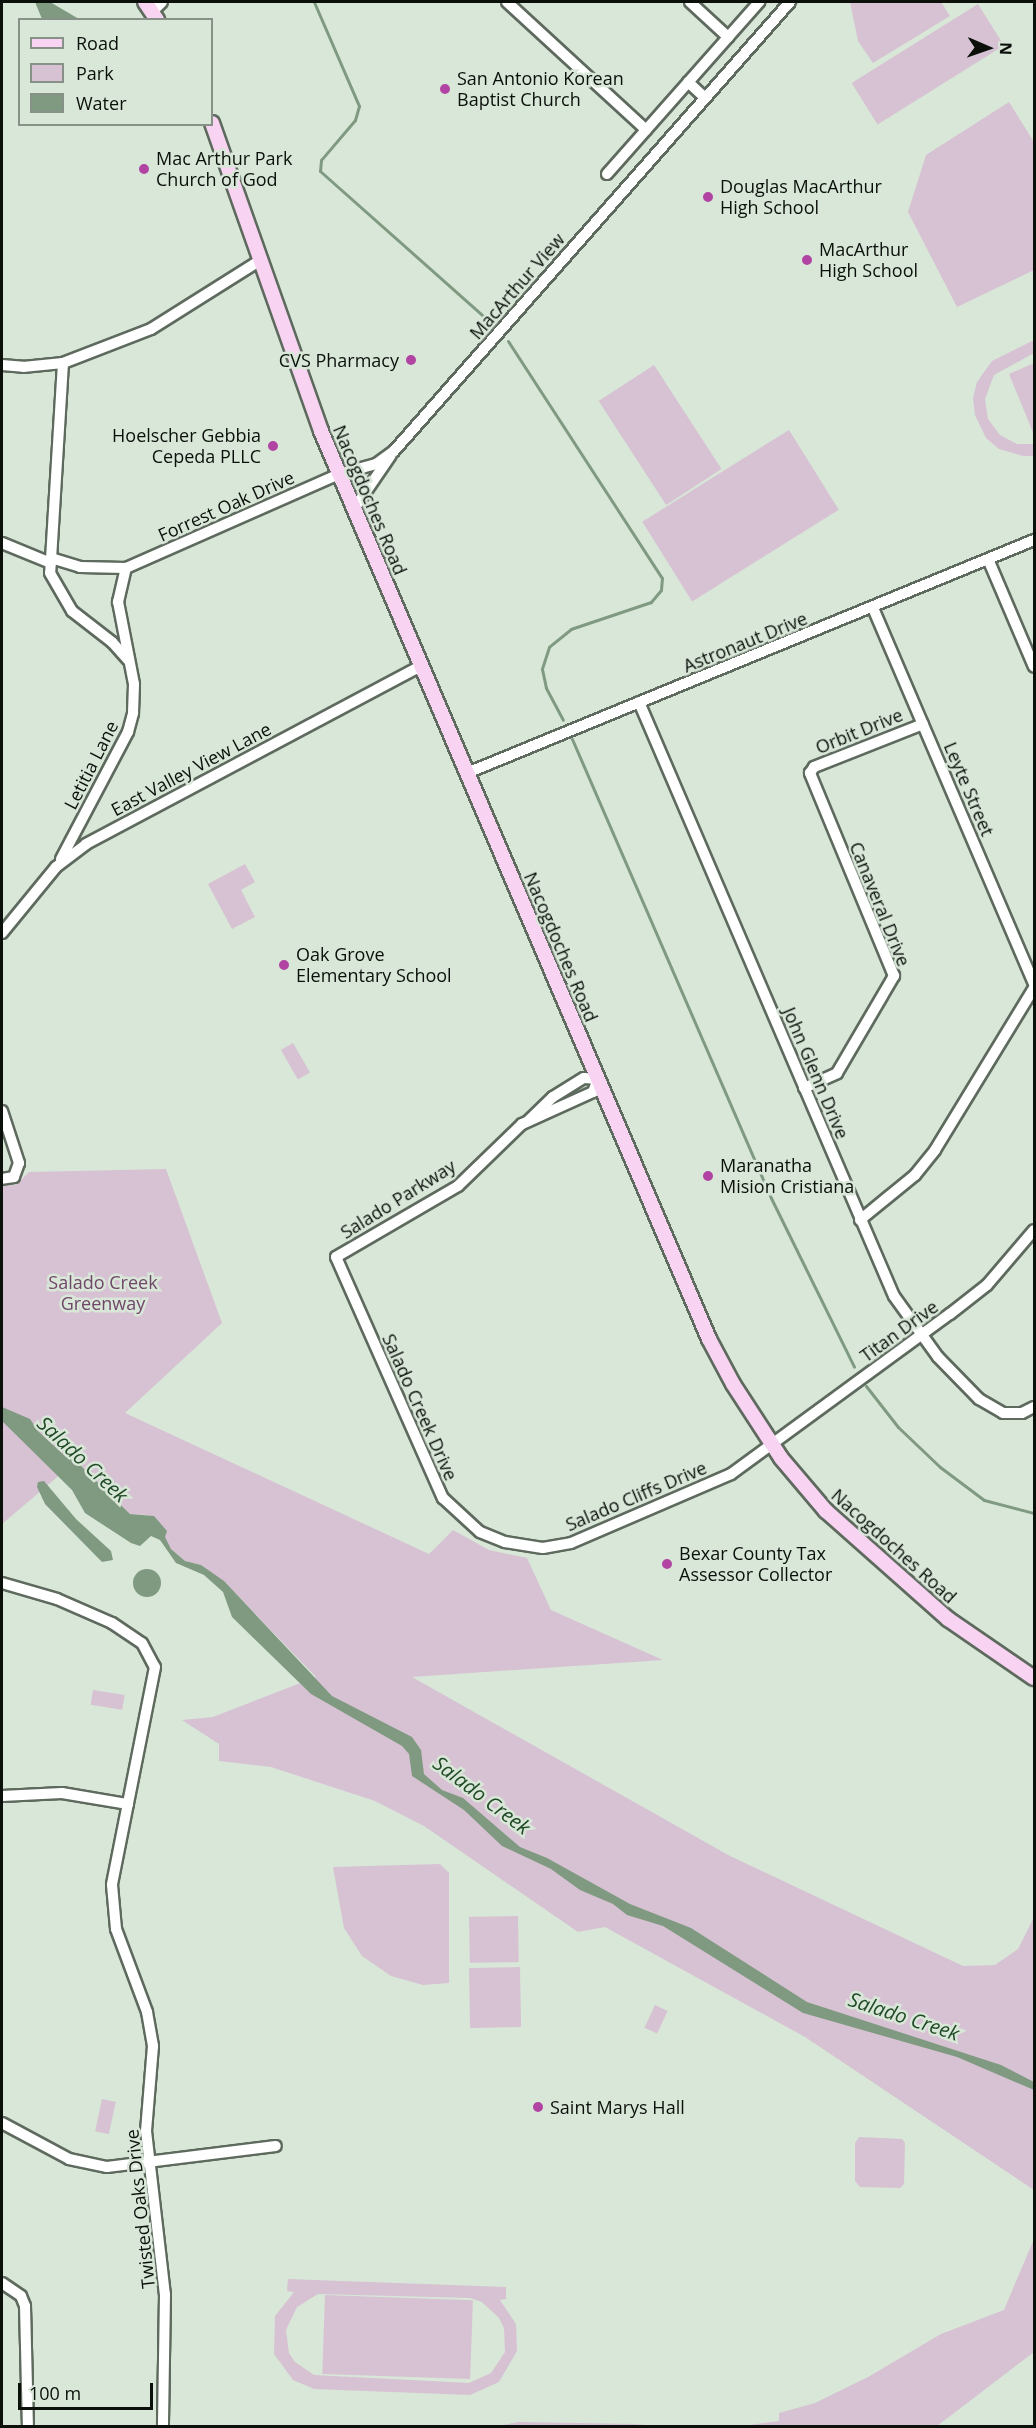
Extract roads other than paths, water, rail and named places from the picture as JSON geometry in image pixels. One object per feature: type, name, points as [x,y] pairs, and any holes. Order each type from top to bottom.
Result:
[{"type":"main road","name":"Nacogdoches Road","points":[[213,126],[339,474],[709,1339],[771,1445],[826,1511],[948,1618],[1035,1678]]},
{"type":"street","points":[[507,2],[646,130]]},
{"type":"street","points":[[690,2],[728,37]]},
{"type":"street","points":[[607,174],[759,2]]},
{"type":"street","name":"MacArthur View","points":[[339,474],[376,464],[394,451],[790,2]]},
{"type":"street","points":[[688,82],[705,98]]},
{"type":"street","points":[[2,365],[23,368],[63,363],[151,329],[262,259]]},
{"type":"street","points":[[63,363],[51,565],[72,611],[112,642],[128,660]]},
{"type":"street","points":[[354,509],[394,451]]},
{"type":"street","name":"Forrest Oak Drive","points":[[126,568],[339,474]]},
{"type":"street","name":"Astronaut Drive","points":[[467,773],[1035,540]]},
{"type":"street","points":[[2,543],[51,565],[126,568]]},
{"type":"street","points":[[988,559],[1035,667]]},
{"type":"street","name":"Letitia Lane","points":[[56,867],[131,723],[135,694],[118,602],[126,568]]},
{"type":"street","name":"Leyte Street","points":[[860,1220],[915,1175],[935,1150],[1035,986],[873,608]]},
{"type":"street","name":"East Valley View Lane","points":[[2,933],[56,867],[99,836],[421,666]]},
{"type":"street","name":"John Glenn Drive","points":[[639,702],[894,1296],[921,1336],[978,1399],[994,1410],[1016,1414],[1035,1407]]},
{"type":"street","name":"Orbit Drive","points":[[810,773],[814,767],[923,724]]},
{"type":"street","name":"Canaveral Drive","points":[[804,1088],[837,1073],[894,976],[810,773]]},
{"type":"street","name":"Salado Parkway","points":[[336,1257],[458,1186],[501,1141],[529,1120],[553,1097],[586,1077],[598,1079]]},
{"type":"street","points":[[2,1111],[18,1155],[18,1172],[14,1177],[2,1179]]},
{"type":"street","name":"Titan Drive","points":[[771,1445],[987,1285],[1035,1230]]},
{"type":"street","name":"Salado Creek Drive","points":[[336,1257],[443,1498],[480,1532],[505,1542]]},
{"type":"street","name":"Salado Cliffs Drive","points":[[505,1542],[543,1548],[571,1543],[717,1480],[771,1445]]},
{"type":"street","name":"Twisted Oaks Drive","points":[[2,1582],[85,1609],[135,1637],[149,1652],[156,1673],[114,1867],[113,1911],[127,1964],[151,2029],[154,2063],[146,2131],[167,2324],[164,2427]]},
{"type":"street","points":[[2,1796],[71,1794],[128,1804]]},
{"type":"street","points":[[2,2123],[82,2163],[107,2167],[276,2146]]},
{"type":"street","points":[[2,2283],[21,2296],[25,2306],[28,2427]]},
{"type":"water","points":[[35,2],[50,2],[77,18],[42,18]]},
{"type":"water","points":[[2,1407],[30,1419],[39,1432],[66,1457],[76,1461],[130,1514],[154,1516],[167,1531],[165,1537],[171,1549],[185,1561],[201,1565],[224,1581],[332,1696],[412,1737],[421,1750],[424,1774],[442,1790],[463,1798],[520,1847],[547,1858],[630,1904],[691,1928],[807,2002],[1001,2065],[1034,2082],[1034,2090],[957,2057],[803,2013],[663,1926],[627,1915],[613,1904],[580,1890],[551,1869],[502,1846],[464,1810],[412,1776],[409,1754],[402,1746],[311,1694],[232,1617],[223,1592],[204,1575],[176,1563],[160,1540],[151,1536],[140,1546],[131,1543],[85,1513],[72,1490],[2,1421]]},
{"type":"water","points":[[44,1481],[76,1519],[111,1551],[113,1560],[102,1562],[45,1504],[37,1487],[38,1482]]},
{"type":"water","points":[[147,1569],[157,1573],[161,1583],[157,1593],[147,1597],[137,1593],[133,1583],[137,1573]]},
{"type":"waterway","points":[[314,2],[359,106],[355,120],[321,160],[320,171],[489,321]]},
{"type":"waterway","points":[[508,341],[662,578],[661,590],[651,602],[571,629],[549,647],[542,669],[546,688],[563,720]]},
{"type":"waterway","points":[[572,739],[771,1198],[854,1367]]},
{"type":"waterway","points":[[866,1386],[898,1427],[940,1467],[984,1500],[1034,1513]]},
{"type":"place","name":"San Antonio Korean Baptist Church","points":[[445,89]]},
{"type":"place","name":"Mac Arthur Park Church of God","points":[[144,169]]},
{"type":"place","name":"Douglas MacArthur High School","points":[[708,197]]},
{"type":"place","name":"MacArthur High School","points":[[807,260]]},
{"type":"place","name":"CVS Pharmacy","points":[[411,360]]},
{"type":"place","name":"Hoelscher Gebbia Cepeda PLLC","points":[[273,446]]},
{"type":"place","name":"Oak Grove Elementary School","points":[[284,965]]},
{"type":"place","name":"Maranatha Mision Cristiana","points":[[708,1176]]},
{"type":"place","name":"Bexar County Tax Assessor Collector","points":[[667,1564]]},
{"type":"place","name":"Saint Marys Hall","points":[[538,2107]]},
{"type":"park label","name":"Salado Creek Greenway","points":[[103,1293]]},
{"type":"water label","name":"Salado Creek","points":[[83,1459]]},
{"type":"water label","name":"Salado Creek","points":[[482,1795]]},
{"type":"water label","name":"Salado Creek","points":[[904,2016]]}]
